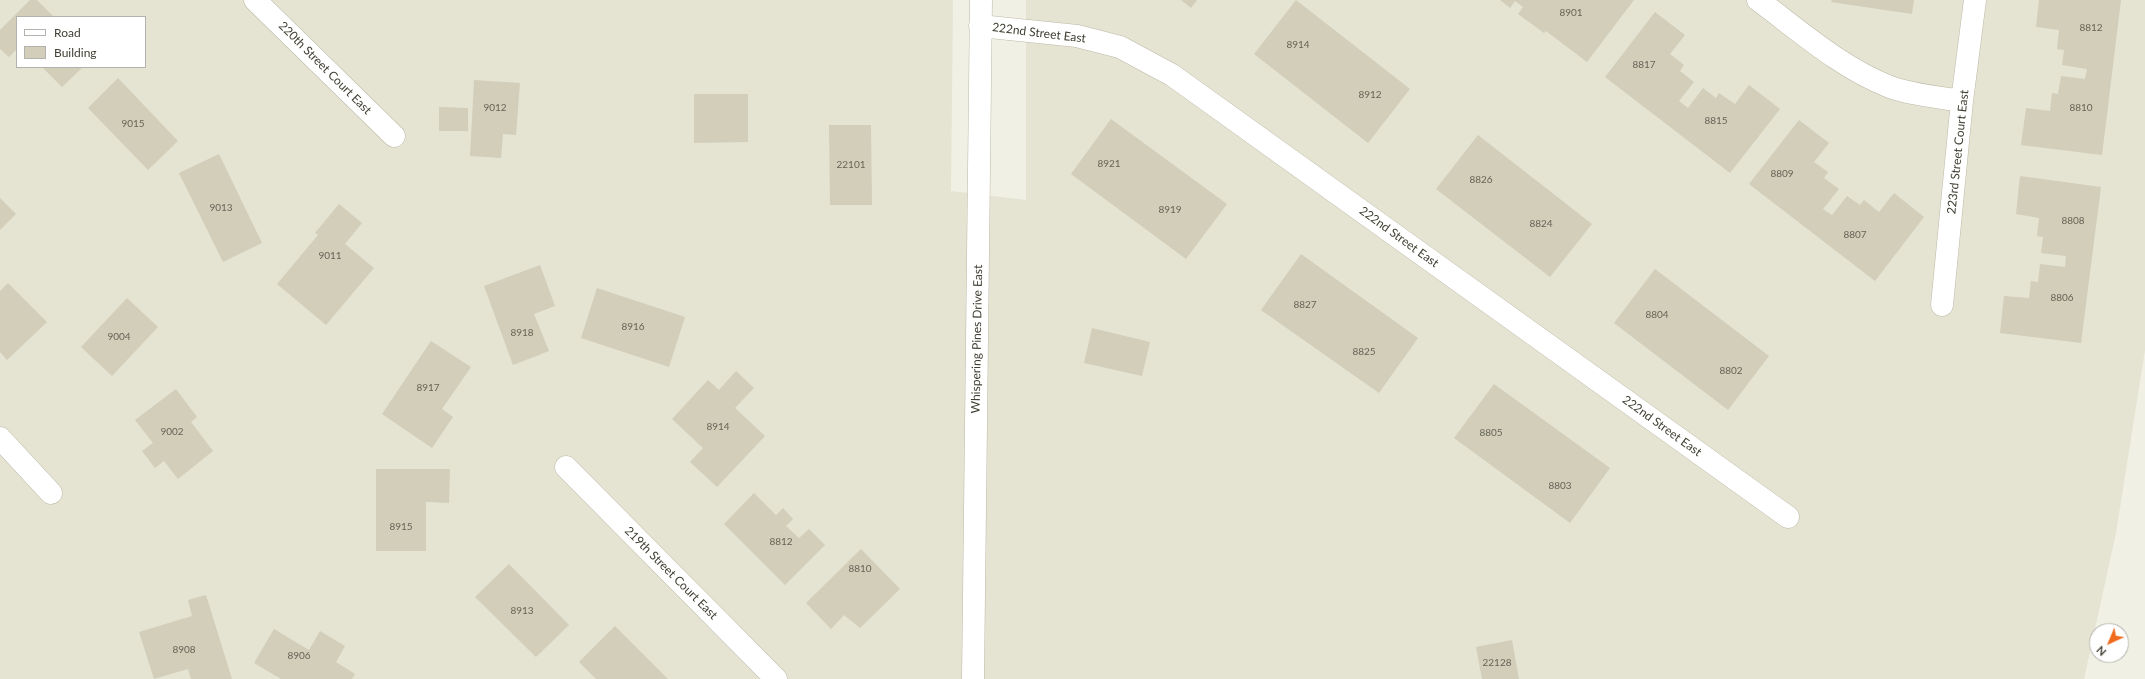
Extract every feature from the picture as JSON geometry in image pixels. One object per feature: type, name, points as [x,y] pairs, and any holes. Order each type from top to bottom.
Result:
[{"type":"street","name":"220th Street Court East","points":[[255,0],[394,136]]},
{"type":"street","name":"Whispering Pines Drive East","points":[[973,679],[981,0]]},
{"type":"street","points":[[1758,0],[1833,56],[1863,75],[1892,87],[1962,101]]},
{"type":"street","name":"223rd Street Court East","points":[[1942,305],[1962,101],[1975,0]]},
{"type":"street","name":"222nd Street East","points":[[980,26],[1077,36],[1120,47],[1172,75],[1788,517]]},
{"type":"street","points":[[0,438],[51,493]]},
{"type":"street","name":"219th Street Court East","points":[[566,467],[776,679]]},
{"type":"shaded area","points":[[0,0],[953,0],[951,191],[1026,200],[1026,0],[2145,0],[2145,350],[2116,533],[2096,623],[2089,623],[2089,656],[2084,679],[0,679]]},
{"type":"building","points":[[30,0],[37,0],[53,16],[16,16],[16,50],[9,57],[0,49],[0,30]]},
{"type":"building","points":[[1181,0],[1197,0],[1191,8]]},
{"type":"building","points":[[1296,0],[1410,89],[1368,143],[1254,54]]},
{"type":"building","points":[[1500,0],[1634,0],[1587,62],[1546,31],[1544,33],[1518,14],[1523,7],[1515,1],[1510,8]]},
{"type":"building","points":[[1832,0],[1914,0],[1912,14],[1831,2]]},
{"type":"building","points":[[2039,0],[2121,0],[2102,155],[2021,145],[2026,108],[2050,111],[2052,93],[2058,94],[2061,76],[2085,79],[2087,69],[2062,65],[2064,50],[2057,49],[2059,30],[2036,27]]},
{"type":"building","points":[[1655,12],[1685,35],[1670,54],[1684,65],[1680,71],[1694,82],[1679,101],[1688,108],[1703,88],[1716,98],[1719,93],[1735,104],[1749,85],[1780,109],[1730,173],[1605,77]]},
{"type":"building","points":[[43,68],[82,68],[62,87]]},
{"type":"building","points":[[118,78],[178,141],[148,170],[88,108]]},
{"type":"building","points":[[474,80],[520,83],[516,135],[503,134],[501,158],[470,156]]},
{"type":"building","points":[[694,94],[748,94],[748,142],[694,143]]},
{"type":"building","points":[[439,107],[468,108],[468,131],[439,131]]},
{"type":"building","points":[[1111,119],[1227,204],[1186,259],[1071,174]]},
{"type":"building","points":[[1799,120],[1829,143],[1814,162],[1828,172],[1824,178],[1839,189],[1823,209],[1832,215],[1847,196],[1860,205],[1864,200],[1879,212],[1894,193],[1924,217],[1875,281],[1749,184]]},
{"type":"building","points":[[829,125],[871,125],[872,205],[830,205]]},
{"type":"building","points":[[1478,135],[1592,224],[1550,277],[1436,189]]},
{"type":"building","points":[[219,154],[262,243],[223,262],[179,173]]},
{"type":"building","points":[[2020,176],[2101,187],[2081,343],[2000,333],[2004,296],[2029,298],[2031,281],[2038,282],[2040,264],[2065,267],[2066,256],[2041,253],[2043,237],[2037,236],[2039,218],[2016,214]]},
{"type":"building","points":[[0,198],[16,214],[0,230]]},
{"type":"building","points":[[339,204],[362,223],[345,244],[374,268],[326,325],[277,284],[318,235],[315,233]]},
{"type":"building","points":[[1301,254],[1418,338],[1379,393],[1261,310]]},
{"type":"building","points":[[540,265],[555,306],[534,314],[549,351],[513,365],[484,286]]},
{"type":"building","points":[[1655,269],[1769,356],[1728,410],[1614,323]]},
{"type":"building","points":[[8,283],[47,322],[7,360],[0,352],[0,291]]},
{"type":"building","points":[[597,288],[685,317],[669,367],[581,338]]},
{"type":"building","points":[[127,298],[158,327],[112,376],[81,347]]},
{"type":"building","points":[[1092,328],[1150,342],[1142,376],[1084,363]]},
{"type":"building","points":[[431,341],[471,367],[442,409],[453,417],[432,448],[382,414]]},
{"type":"building","points":[[736,371],[754,388],[735,408],[765,436],[717,487],[690,462],[703,448],[672,419],[708,380],[719,390]]},
{"type":"building","points":[[1494,384],[1610,468],[1570,523],[1454,438]]},
{"type":"building","points":[[176,389],[197,417],[191,422],[213,451],[178,479],[164,461],[155,468],[142,451],[153,443],[135,420]]},
{"type":"building","points":[[376,469],[450,469],[449,503],[426,502],[426,551],[376,551]]},
{"type":"building","points":[[754,493],[776,515],[783,508],[793,519],[786,526],[799,538],[809,529],[825,545],[785,585],[724,524]]},
{"type":"building","points":[[861,549],[900,589],[860,628],[844,615],[831,629],[806,603]]},
{"type":"building","points":[[509,564],[569,625],[536,657],[475,597]]},
{"type":"building","points":[[206,595],[232,679],[191,679],[188,669],[154,679],[139,632],[192,616],[188,600]]},
{"type":"building","points":[[615,626],[668,679],[596,679],[579,662]]},
{"type":"building","points":[[274,629],[309,650],[320,631],[345,646],[336,662],[355,674],[352,679],[281,679],[254,663]]},
{"type":"building","points":[[1512,640],[1519,679],[1482,679],[1476,647]]}]
